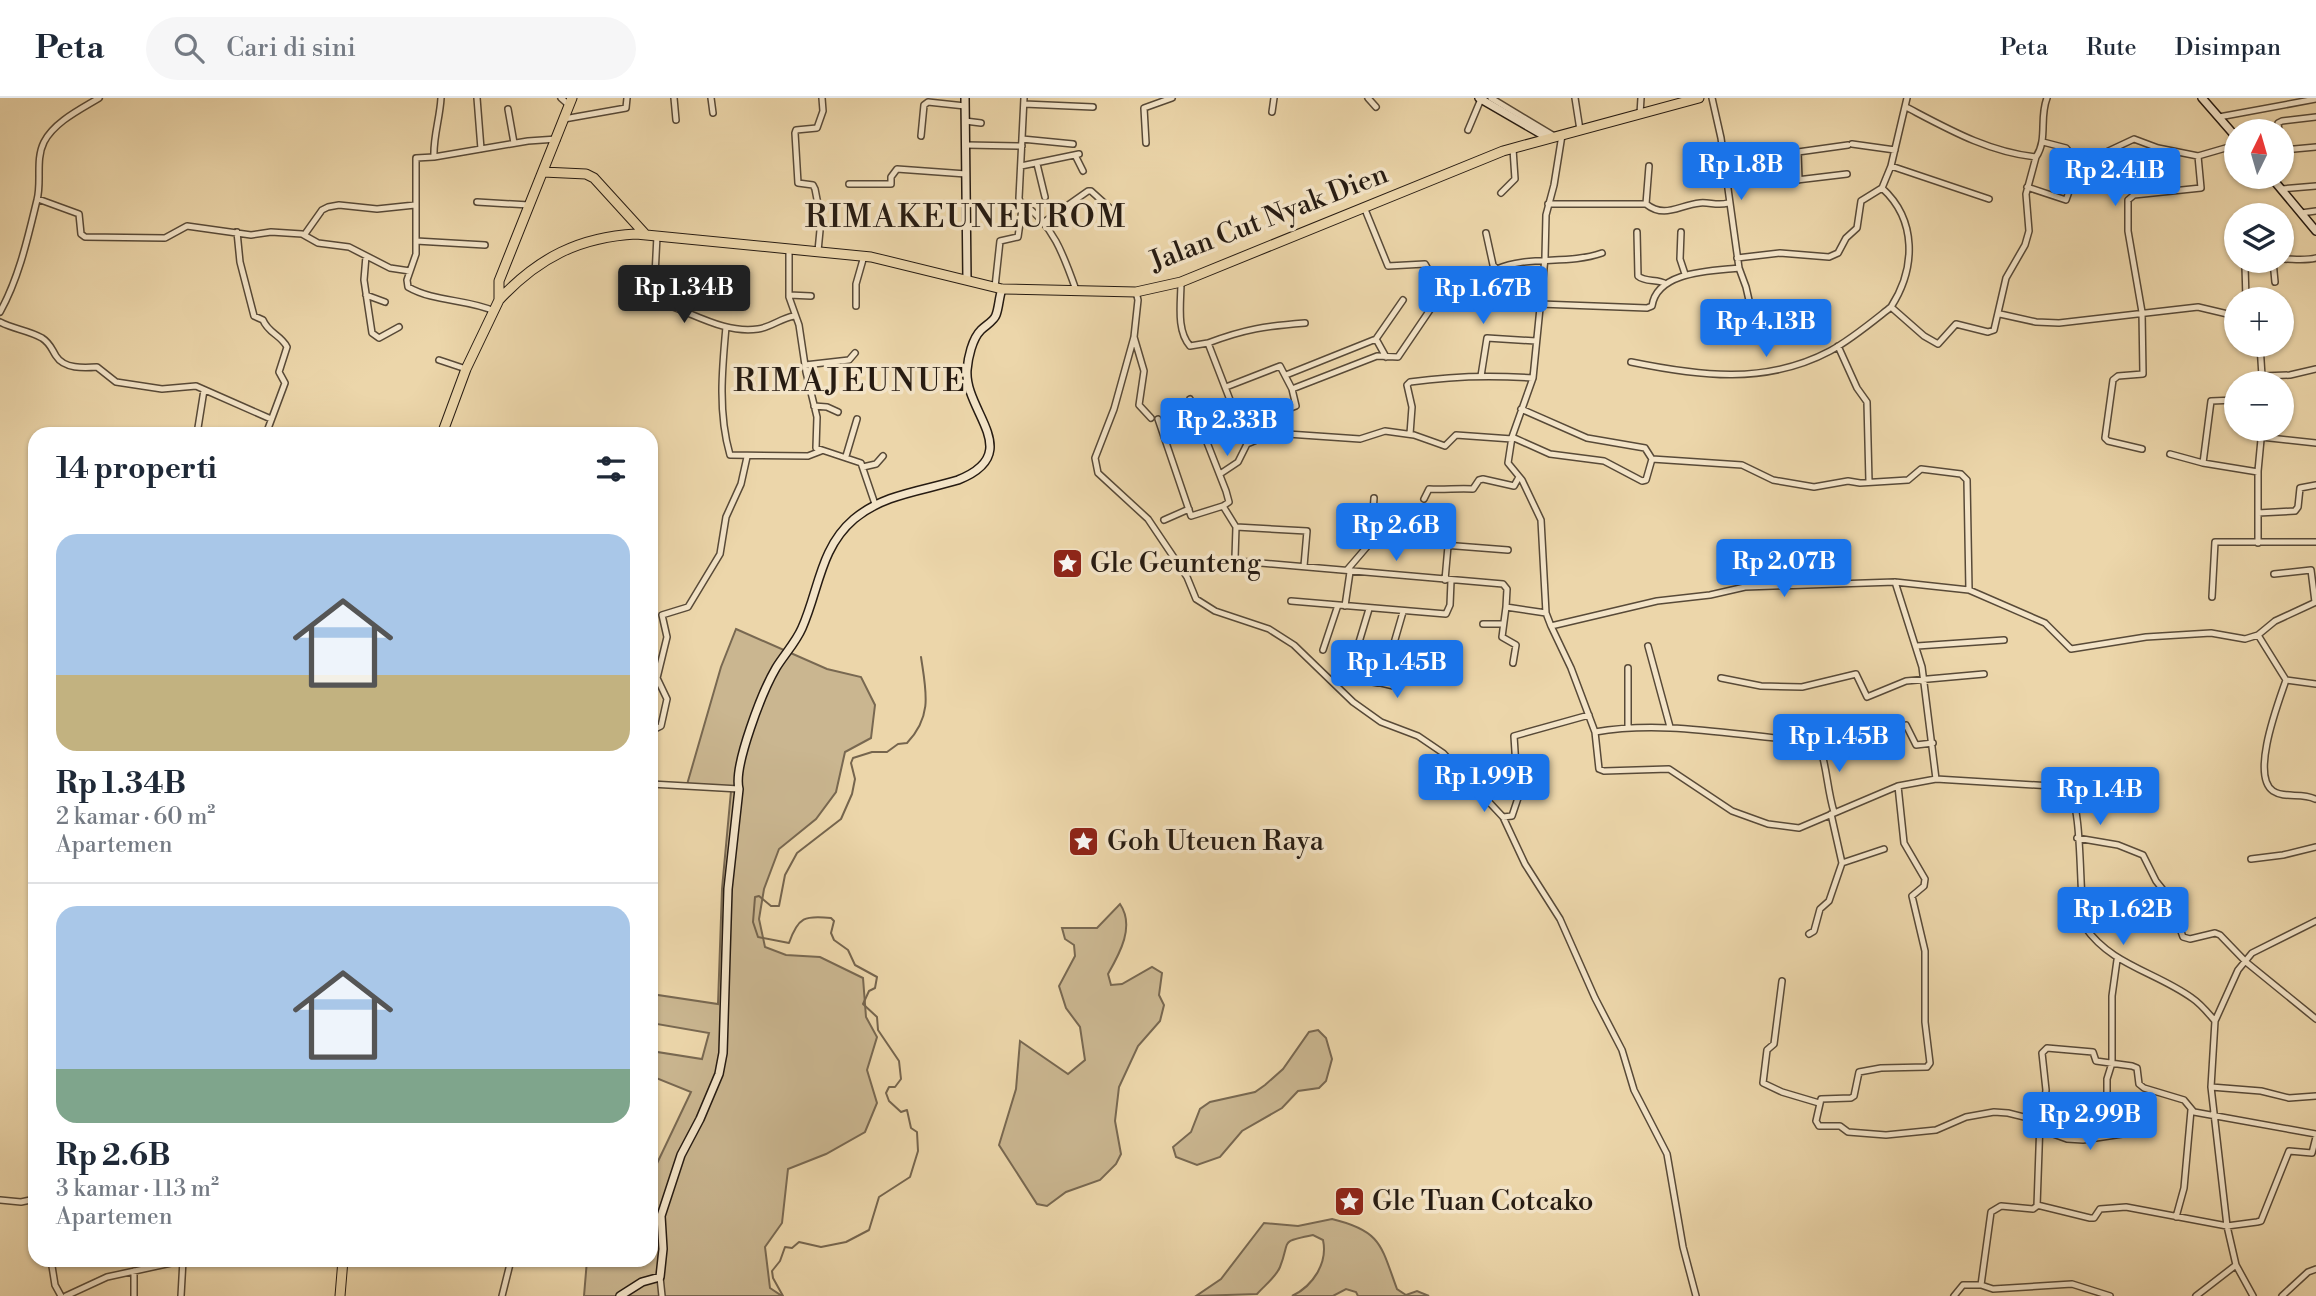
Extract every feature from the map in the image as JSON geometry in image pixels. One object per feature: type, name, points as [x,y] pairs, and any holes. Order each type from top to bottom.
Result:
[{"type":"highway","name":"Jalan Cut Nyak Dien","points":[[499,300],[526,274],[575,244],[608,236],[645,234],[864,256],[998,288],[1136,292],[1181,282],[1409,188],[1513,149],[1699,98]]},
{"type":"highway","points":[[445,427],[466,369],[499,300],[499,281],[570,102]]},
{"type":"highway","points":[[544,172],[586,174],[594,178],[645,234]]},
{"type":"highway","points":[[340,1296],[343,1267]]},
{"type":"street","points":[[0,312],[25,251],[38,199],[44,142],[51,132],[99,98]]},
{"type":"street","points":[[434,157],[434,136],[440,117],[441,98]]},
{"type":"street","points":[[477,98],[481,149]]},
{"type":"street","points":[[561,98],[570,102]]},
{"type":"street","points":[[564,119],[626,108],[627,98]]},
{"type":"street","points":[[674,98],[676,120]]},
{"type":"street","points":[[711,98],[713,113]]},
{"type":"street","points":[[818,251],[821,220],[815,189],[813,185],[801,184],[797,179],[795,133],[796,130],[817,128],[823,111],[822,98]]},
{"type":"street","points":[[1146,142],[1144,108],[1172,98]]},
{"type":"street","points":[[1272,112],[1274,98]]},
{"type":"street","points":[[1368,98],[1376,107]]},
{"type":"street","points":[[1575,98],[1580,130]]},
{"type":"street","points":[[1640,114],[1641,98]]},
{"type":"street","points":[[1712,98],[1721,138],[1737,258],[1751,309]]},
{"type":"street","points":[[1737,258],[1780,253],[1829,257],[1838,253],[1846,238],[1857,228],[1861,201],[1882,188],[1891,166],[1907,98]]},
{"type":"street","points":[[1891,307],[1924,336],[1938,344],[1956,324],[1988,332],[1994,330],[2000,314],[2000,300],[2006,278],[2025,245],[2029,231],[2025,202],[2027,187],[2043,142],[2042,110],[2047,98]]},
{"type":"street","points":[[2202,98],[2224,122]]},
{"type":"street","points":[[1468,130],[1480,99],[1493,102],[1554,136],[1554,185],[1548,204],[1533,378],[1512,438],[1508,464],[1519,477],[1541,520],[1546,613],[1571,668],[1595,732],[1597,764],[1601,771],[1669,769],[1732,811],[1768,824],[1799,828],[1898,786],[1936,779],[2067,787],[2074,800],[2078,829],[2085,927],[2093,939],[2118,960],[2193,999],[2216,1021]]},
{"type":"street","points":[[2220,117],[2316,99]]},
{"type":"street","points":[[662,1296],[661,1216],[681,1154],[719,1074],[723,1054],[728,889],[739,789],[737,780],[745,745],[775,670],[802,628],[824,561],[842,532],[875,504],[970,476],[982,466],[988,456],[991,438],[968,389],[967,372],[978,333],[996,318],[999,241],[1017,239],[1022,203],[1024,101],[1093,107]]},
{"type":"street","points":[[921,136],[924,105],[928,102],[965,102],[967,280]]},
{"type":"street","points":[[1906,107],[1964,137],[2006,154],[2036,157]]},
{"type":"street","points":[[508,109],[514,143]]},
{"type":"street","points":[[2294,120],[2316,117]]},
{"type":"street","points":[[965,121],[981,123]]},
{"type":"street","points":[[494,311],[472,302],[410,289],[407,285],[415,258],[416,158],[557,139]]},
{"type":"street","points":[[2071,155],[2102,154],[2134,139],[2158,148],[2198,156],[2224,148]]},
{"type":"street","points":[[966,145],[1022,142],[1073,144]]},
{"type":"street","points":[[2043,142],[2067,148],[2071,155],[2071,186],[2066,200]]},
{"type":"street","points":[[1799,180],[1798,152],[1850,145],[1895,149]]},
{"type":"street","points":[[2294,146],[2316,147]]},
{"type":"street","points":[[1501,193],[1515,179],[1513,149]]},
{"type":"street","points":[[1021,166],[1077,155],[1083,171]]},
{"type":"street","points":[[2142,449],[2121,445],[2105,438],[2113,380],[2118,376],[2143,374],[2141,312],[2128,231],[2129,200],[2134,195],[2201,188],[2198,156]]},
{"type":"street","points":[[1037,164],[1045,197]]},
{"type":"street","points":[[1646,204],[1649,166]]},
{"type":"street","points":[[1891,166],[1989,199]]},
{"type":"street","points":[[849,184],[891,184],[891,177],[897,169],[966,174]]},
{"type":"street","points":[[1724,176],[1751,177],[1763,184],[1847,174]]},
{"type":"street","points":[[2294,187],[2316,186]]},
{"type":"street","points":[[2027,187],[2074,203]]},
{"type":"street","points":[[1631,362],[1685,373],[1728,377],[1782,370],[1838,346],[1891,307],[1905,281],[1908,235],[1901,209],[1882,188]]},
{"type":"street","points":[[2282,189],[2316,231]]},
{"type":"street","points":[[1044,222],[1088,191],[1112,210]]},
{"type":"street","points":[[38,199],[79,214],[80,232],[85,237],[165,238],[187,226],[251,235],[277,232],[305,234],[318,243],[347,246],[390,268],[410,271]]},
{"type":"street","points":[[477,202],[530,205]]},
{"type":"street","points":[[1022,203],[1044,222],[1062,250],[1077,292]]},
{"type":"street","points":[[1548,204],[1646,204],[1658,212],[1701,203],[1728,203]]},
{"type":"street","points":[[305,234],[328,207],[339,205],[377,209],[415,205]]},
{"type":"street","points":[[1292,389],[1377,356],[1398,357],[1438,298],[1439,288],[1424,264],[1388,266],[1364,207]]},
{"type":"street","points":[[2301,214],[2316,211]]},
{"type":"street","points":[[237,232],[240,262],[254,316],[263,320],[267,329],[287,345],[279,372],[285,383],[268,427]]},
{"type":"street","points":[[1637,232],[1638,276],[1643,280],[1665,284]]},
{"type":"street","points":[[1681,232],[1680,260],[1685,274]]},
{"type":"street","points":[[1486,233],[1494,268],[1514,263],[1574,261],[1602,253]]},
{"type":"street","points":[[657,236],[654,299],[726,327],[758,329],[794,316]]},
{"type":"street","points":[[416,241],[485,245]]},
{"type":"street","points":[[789,248],[789,295],[799,325],[817,417],[815,444],[821,451]]},
{"type":"street","points":[[366,256],[366,295],[373,337],[379,338],[399,327]]},
{"type":"street","points":[[856,306],[855,289],[864,256]]},
{"type":"street","points":[[2294,258],[2316,258]]},
{"type":"street","points":[[1540,304],[1647,308],[1652,306],[1655,294],[1665,284],[1685,274],[1739,268]]},
{"type":"street","points":[[2274,273],[2274,282]]},
{"type":"street","points":[[1181,282],[1181,326],[1184,338],[1190,346],[1209,343],[1241,330],[1274,324],[1305,323]]},
{"type":"street","points":[[1136,292],[1138,300],[1134,337],[1114,409],[1095,458],[1098,473],[1148,519],[1186,577],[1196,599],[1215,611],[1269,629],[1294,645],[1353,702],[1381,722],[1418,736],[1443,753],[1503,817],[1525,864],[1560,919],[1595,998],[1622,1050],[1634,1090],[1667,1154],[1683,1247],[1696,1296]]},
{"type":"street","points":[[366,295],[384,302]]},
{"type":"street","points":[[789,295],[811,296]]},
{"type":"street","points":[[1489,296],[1541,297]]},
{"type":"street","points":[[1286,375],[1377,339],[1403,300]]},
{"type":"street","points":[[2000,314],[2036,322],[2059,323],[2198,307],[2224,313]]},
{"type":"street","points":[[0,321],[9,327],[25,329],[46,340],[58,359],[80,368],[97,367],[116,382],[162,389],[193,385],[271,419]]},
{"type":"street","points":[[726,327],[722,366],[722,423],[730,455],[808,456],[821,451],[846,456],[863,467],[875,504]]},
{"type":"street","points":[[1134,337],[1144,372],[1139,408],[1151,418]]},
{"type":"street","points":[[1481,376],[1487,338],[1536,341]]},
{"type":"street","points":[[1377,339],[1386,357]]},
{"type":"street","points":[[1209,343],[1247,444]]},
{"type":"street","points":[[1838,346],[1867,402],[1869,482]]},
{"type":"street","points":[[1348,351],[1353,365]]},
{"type":"street","points":[[805,365],[849,360],[855,353]]},
{"type":"street","points":[[439,360],[466,369]]},
{"type":"street","points":[[1318,362],[1323,376]]},
{"type":"street","points":[[1226,387],[1280,366],[1292,389],[1296,406],[1242,426]]},
{"type":"street","points":[[2294,374],[2316,369]]},
{"type":"street","points":[[1410,434],[1412,407],[1408,383],[1444,376],[1533,378]]},
{"type":"street","points":[[198,427],[204,390]]},
{"type":"street","points":[[1158,419],[1192,516],[1223,506],[1229,502],[1190,399]]},
{"type":"street","points":[[2203,463],[2211,401],[2224,400]]},
{"type":"street","points":[[814,407],[827,407],[838,412]]},
{"type":"street","points":[[1220,474],[1238,462],[1247,444],[1273,433],[1360,439],[1385,430],[1410,434],[1445,446],[1456,435],[1512,438],[1550,454],[1604,461],[1642,481],[1646,480],[1652,459],[1645,448],[1587,438],[1521,409]]},
{"type":"street","points":[[846,456],[857,419]]},
{"type":"street","points":[[2258,543],[2261,441]]},
{"type":"street","points":[[2294,441],[2316,443]]},
{"type":"street","points":[[2170,454],[2203,463],[2258,472]]},
{"type":"street","points":[[863,467],[877,464],[883,456]]},
{"type":"street","points":[[658,674],[667,637],[662,615],[688,607],[716,564],[722,550],[726,517],[741,484],[747,457]]},
{"type":"street","points":[[1652,459],[1742,465],[1773,480],[1814,487],[1849,481],[1908,480],[1921,469],[1965,476],[1969,590]]},
{"type":"street","points":[[1424,499],[1429,489],[1473,489],[1479,480],[1483,479],[1514,486],[1519,477]]},
{"type":"street","points":[[2258,513],[2295,511],[2300,488],[2316,485]]},
{"type":"street","points":[[1323,650],[1342,606],[1349,571],[1371,542],[1374,498]]},
{"type":"street","points":[[1223,506],[1236,527],[1236,561],[1503,584],[1507,589],[1503,640],[1516,645],[1513,663]]},
{"type":"street","points":[[1164,520],[1189,509]]},
{"type":"street","points":[[1236,527],[1307,531],[1304,566]]},
{"type":"street","points":[[1371,542],[1508,550]]},
{"type":"street","points":[[2212,597],[2216,542],[2316,542]]},
{"type":"street","points":[[1291,601],[1446,614],[1450,604],[1448,546]]},
{"type":"street","points":[[1551,626],[1657,601],[1710,595],[1745,587],[1895,582],[1969,590],[2045,623],[2071,649],[2146,638],[2214,633],[2243,639],[2258,635],[2275,621],[2316,602],[2311,570],[2307,568],[2274,573]]},
{"type":"street","points":[[1895,582],[1917,646],[1933,743],[1936,779]]},
{"type":"street","points":[[1506,607],[1546,613]]},
{"type":"street","points":[[1369,609],[1350,676],[1399,687],[1403,681],[1417,682]]},
{"type":"street","points":[[1381,683],[1403,612]]},
{"type":"street","points":[[1483,624],[1503,624]]},
{"type":"street","points":[[2258,635],[2286,680],[2267,745],[2266,783],[2281,794],[2306,794],[2316,800]]},
{"type":"street","points":[[1917,646],[2004,640]]},
{"type":"street","points":[[1648,646],[1670,727]]},
{"type":"street","points":[[1628,668],[1628,726]]},
{"type":"street","points":[[1721,678],[1761,686],[1792,687],[1856,674],[1867,697],[1906,681],[1984,674]]},
{"type":"street","points":[[658,680],[667,699],[661,726],[658,728]]},
{"type":"street","points":[[2286,680],[2316,684]]},
{"type":"street","points":[[1503,817],[1512,816],[1518,804],[1514,736],[1589,715]]},
{"type":"street","points":[[1595,732],[1628,726],[1670,727],[1786,739],[1798,748],[1887,732],[1906,725],[1916,745],[1933,743]]},
{"type":"street","points":[[1809,934],[1814,931],[1820,909],[1829,901],[1842,863],[1826,785],[1825,760],[1819,744]]},
{"type":"street","points":[[658,784],[739,789]]},
{"type":"street","points":[[1898,786],[1904,843],[1925,879],[1924,886],[1912,895],[1924,951],[1925,1022],[1930,1063],[1927,1067],[1881,1068],[1859,1072],[1854,1096],[1825,1097],[1819,1103],[1816,1121],[1819,1126],[1840,1126],[1848,1132],[1886,1135],[1936,1130],[1966,1117],[1979,1117],[1994,1112],[2033,1118],[2042,1127],[2067,1139],[2142,1132]]},
{"type":"street","points":[[2077,838],[2118,845],[2143,855],[2156,881],[2168,895],[2183,937],[2190,939],[2216,933],[2245,963],[2316,1019]]},
{"type":"street","points":[[2252,859],[2316,847]]},
{"type":"street","points":[[1842,863],[1884,849]]},
{"type":"street","points":[[2253,1296],[2236,1265],[2227,1226],[2211,1087],[2216,1021],[2238,970],[2252,953],[2316,921]]},
{"type":"street","points":[[2107,1135],[2107,1079],[2112,1063],[2112,996],[2118,960]]},
{"type":"street","points":[[1782,981],[1774,1044],[1767,1050],[1763,1083],[1819,1103]]},
{"type":"street","points":[[1981,1285],[1991,1212],[1994,1208],[2033,1209],[2037,1205],[2046,1090],[2044,1049],[2093,1052],[2096,1061],[2137,1068],[2139,1084],[2144,1088],[2184,1100],[2192,1110],[2316,1135],[2312,1153],[2289,1151],[2262,1221],[2227,1226],[2126,1207],[2100,1209],[2094,1218],[2090,1218],[2037,1205]]},
{"type":"street","points":[[2211,1087],[2261,1091],[2290,1098],[2316,1096]]},
{"type":"street","points":[[2176,1217],[2184,1188],[2192,1110]]},
{"type":"street","points":[[0,1200],[28,1200]]},
{"type":"street","points":[[2196,1296],[2236,1265]]},
{"type":"street","points":[[52,1267],[55,1285],[63,1296],[103,1278],[152,1267]]},
{"type":"street","points":[[181,1296],[183,1267]]},
{"type":"street","points":[[502,1296],[509,1267]]},
{"type":"street","points":[[2282,1296],[2308,1272],[2316,1269]]},
{"type":"street","points":[[134,1271],[134,1296]]},
{"type":"street","points":[[620,1296],[642,1282],[660,1277]]},
{"type":"street","points":[[1954,1296],[1961,1286],[1981,1285],[1993,1289],[2071,1284],[2110,1296]]},
{"type":"shaded area","points":[[736,629],[827,669],[861,677],[875,705],[871,738],[845,752],[836,792],[816,819],[779,849],[764,889],[759,919],[765,947],[786,955],[820,957],[863,978],[866,1017],[877,1037],[867,1070],[877,1103],[865,1132],[826,1154],[788,1169],[782,1223],[765,1247],[770,1288],[782,1296],[584,1296],[586,1267],[658,1267],[658,1161],[691,1092],[658,1079],[658,1052],[702,1059],[709,1033],[658,1024],[658,995],[718,1004],[722,889],[731,791],[686,788],[721,667]]},
{"type":"shaded area","points":[[1120,904],[1126,930],[1121,948],[1108,974],[1111,985],[1122,984],[1152,967],[1162,973],[1159,995],[1164,1005],[1160,1021],[1138,1046],[1119,1087],[1115,1121],[1121,1154],[1116,1164],[1100,1180],[1066,1192],[1047,1206],[1037,1204],[999,1145],[1016,1089],[1020,1041],[1068,1074],[1085,1060],[1080,1027],[1066,1008],[1059,986],[1075,956],[1074,945],[1065,939],[1062,928],[1097,928]]},
{"type":"shaded area","points":[[1318,1030],[1326,1038],[1332,1059],[1326,1081],[1319,1088],[1298,1091],[1282,1108],[1242,1131],[1220,1157],[1197,1165],[1176,1157],[1173,1147],[1191,1132],[1200,1109],[1210,1102],[1255,1092],[1283,1069],[1309,1032]]},
{"type":"shaded area","points":[[1332,1219],[1361,1229],[1377,1242],[1397,1289],[1406,1295],[1417,1291],[1429,1296],[1358,1296],[1356,1292],[1346,1289],[1333,1296],[1292,1296],[1312,1280],[1321,1265],[1323,1240],[1313,1235],[1290,1241],[1278,1271],[1257,1294],[1196,1296],[1221,1279],[1264,1223],[1298,1226]]},
{"type":"waterway","points":[[783,1296],[772,1271],[780,1261],[785,1247],[792,1248],[799,1242],[821,1247],[846,1242],[869,1230],[879,1197],[910,1177],[918,1151],[917,1132],[911,1128],[907,1110],[901,1112],[889,1101],[886,1093],[889,1087],[895,1087],[901,1079],[899,1061],[878,1030],[877,1017],[863,1004],[869,991],[875,988],[877,977],[855,965],[848,950],[834,940],[831,933],[834,921],[831,918],[815,917],[804,920],[799,923],[789,943],[758,937],[753,922],[755,897],[759,896],[771,906],[779,906],[785,875],[797,853],[841,819],[852,794],[855,779],[851,763],[853,758],[872,752],[887,752],[898,744],[907,743],[915,733],[921,723],[926,703],[921,657]]},
{"type":"place","name":"Gle Geunteng","points":[[1067,563]]},
{"type":"place","name":"Goh Uteuen Raya","points":[[1084,841]]},
{"type":"place","name":"Gle Tuan Cotcako","points":[[1349,1201]]},
{"type":"district","name":"RIMAKEUNEUROM","points":[[966,217]]},
{"type":"district","name":"RIMAJEUNUE","points":[[850,381]]}]
